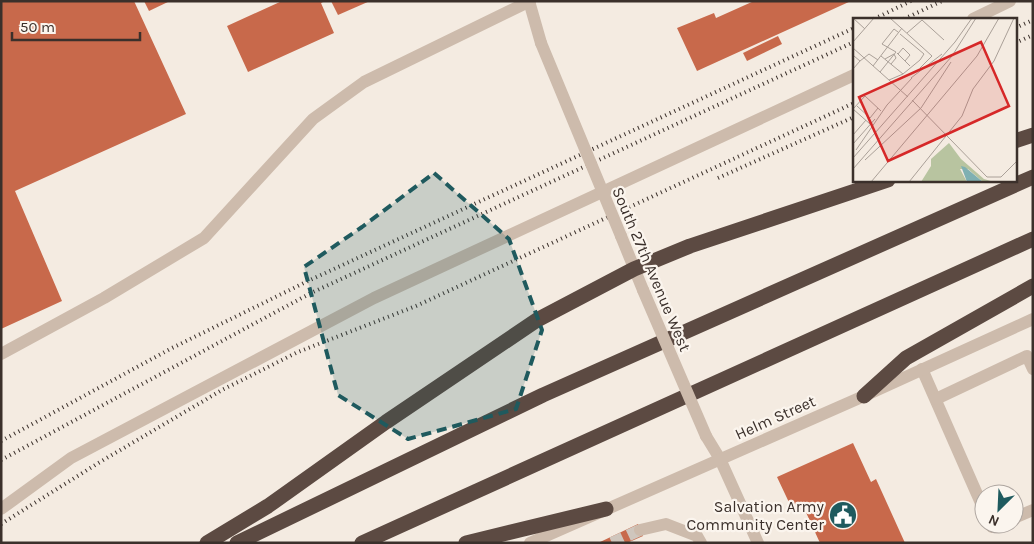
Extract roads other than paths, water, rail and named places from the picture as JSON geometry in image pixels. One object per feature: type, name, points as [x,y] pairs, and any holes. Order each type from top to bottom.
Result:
[{"type":"highway","points":[[1016,141],[1033,135]]},
{"type":"highway","points":[[237,543],[543,395],[1033,177]]},
{"type":"highway","points":[[207,543],[268,506],[386,422],[536,320],[634,269],[690,246],[885,181]]},
{"type":"highway","points":[[362,543],[1033,239]]},
{"type":"highway","points":[[864,396],[906,358],[1033,286]]},
{"type":"highway","points":[[466,543],[606,509]]},
{"type":"street","points":[[1,354],[104,298],[204,238],[313,119],[364,82],[530,1]]},
{"type":"street","name":"South 27th Avenue West","points":[[530,1],[541,43],[634,269],[706,436],[720,459],[758,543]]},
{"type":"street","points":[[975,18],[1010,1]]},
{"type":"street","points":[[1,509],[71,458],[374,298],[853,75]]},
{"type":"street","name":"Helm Street","points":[[530,543],[864,396],[1033,319]]},
{"type":"street","points":[[936,399],[1027,356],[1033,370]]},
{"type":"street","points":[[922,370],[974,487]]},
{"type":"street","points":[[640,530],[666,524],[697,536],[701,543]]},
{"type":"tunnel","points":[[612,543],[640,530]]},
{"type":"railway","points":[[876,18],[911,1]]},
{"type":"railway","points":[[906,18],[942,1]]},
{"type":"railway","points":[[1016,28],[1033,20]]},
{"type":"railway","points":[[1,441],[172,348],[308,281],[853,28]]},
{"type":"railway","points":[[1016,43],[1033,35]]},
{"type":"railway","points":[[1,460],[311,293],[853,42]]},
{"type":"railway","points":[[1,524],[100,462],[222,390],[298,352],[416,306],[853,103]]},
{"type":"railway","points":[[718,178],[853,117]]},
{"type":"place","name":"Salvation Army Community Center","points":[[843,515]]}]
